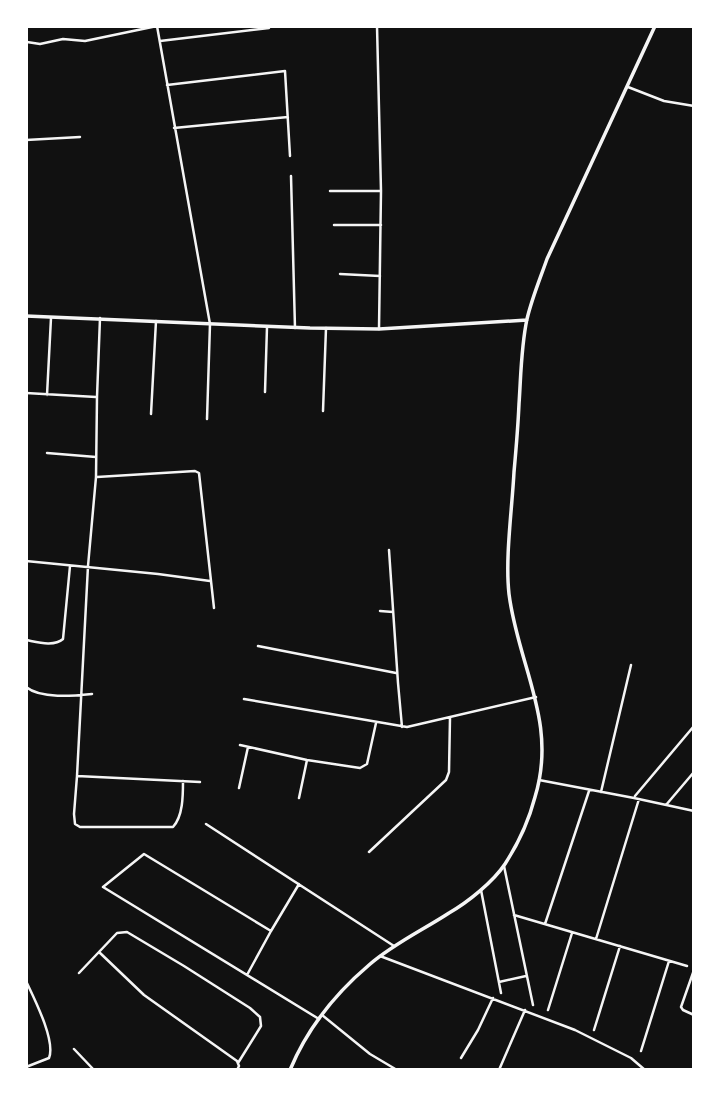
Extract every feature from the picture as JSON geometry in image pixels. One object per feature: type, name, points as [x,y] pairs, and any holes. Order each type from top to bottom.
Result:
[{"type":"street","points":[[27,42],[40,44],[63,39],[85,41],[157,26],[210,324],[207,419]]},
{"type":"street","points":[[376,26],[381,191],[380,328]]},
{"type":"street","points":[[290,1070],[309,1032],[320,1017],[369,965],[394,946],[451,913],[504,866],[530,814],[539,780],[541,724],[513,616],[508,573],[521,367],[527,320],[547,259],[655,26]]},
{"type":"street","points":[[159,41],[269,28]]},
{"type":"street","points":[[167,85],[282,70],[286,73],[290,156]]},
{"type":"street","points":[[628,87],[664,102],[694,106]]},
{"type":"street","points":[[174,128],[288,117]]},
{"type":"street","points":[[26,139],[80,137]]},
{"type":"street","points":[[291,176],[295,328]]},
{"type":"street","points":[[330,191],[381,191]]},
{"type":"street","points":[[334,225],[381,225]]},
{"type":"street","points":[[340,274],[380,276]]},
{"type":"street","points":[[26,316],[295,328],[380,328],[527,320]]},
{"type":"street","points":[[47,395],[51,317]]},
{"type":"street","points":[[100,318],[96,477],[80,695],[75,824],[80,827],[173,827],[182,800],[183,781]]},
{"type":"street","points":[[150,414],[156,321]]},
{"type":"street","points":[[265,392],[267,327]]},
{"type":"street","points":[[323,411],[326,328]]},
{"type":"street","points":[[26,393],[97,397]]},
{"type":"street","points":[[47,453],[96,457]]},
{"type":"street","points":[[96,477],[195,471],[199,473],[214,608]]},
{"type":"street","points":[[389,550],[402,727]]},
{"type":"street","points":[[26,561],[210,581]]},
{"type":"street","points":[[26,640],[59,643],[63,639],[70,566]]},
{"type":"street","points":[[380,611],[393,612]]},
{"type":"street","points":[[258,646],[397,673]]},
{"type":"street","points":[[601,792],[631,665]]},
{"type":"street","points":[[26,687],[35,692],[64,697],[92,694]]},
{"type":"street","points":[[244,699],[412,727],[536,697]]},
{"type":"street","points":[[369,852],[446,780],[449,772],[450,718]]},
{"type":"street","points":[[240,745],[307,760],[363,767],[367,764],[376,723]]},
{"type":"street","points":[[634,798],[694,726]]},
{"type":"street","points":[[239,788],[248,747]]},
{"type":"street","points":[[299,798],[307,760]]},
{"type":"street","points":[[666,805],[694,772]]},
{"type":"street","points":[[78,776],[200,782]]},
{"type":"street","points":[[539,780],[694,811]]},
{"type":"street","points":[[545,924],[590,790]]},
{"type":"street","points":[[596,939],[639,799]]},
{"type":"street","points":[[206,824],[394,946]]},
{"type":"street","points":[[271,931],[144,854],[103,887],[320,1017],[370,1054],[397,1070]]},
{"type":"street","points":[[504,866],[533,1005]]},
{"type":"street","points":[[247,975],[299,884]]},
{"type":"street","points":[[481,889],[501,993]]},
{"type":"street","points":[[514,915],[687,966]]},
{"type":"street","points":[[79,973],[117,933],[127,932],[184,966],[260,1017],[261,1026],[238,1063],[237,1070]]},
{"type":"street","points":[[548,1010],[572,932]]},
{"type":"street","points":[[594,1030],[621,946]]},
{"type":"street","points":[[99,951],[144,995],[238,1063]]},
{"type":"street","points":[[380,956],[575,1030],[610,1046],[645,1070]]},
{"type":"street","points":[[640,1051],[669,961]]},
{"type":"street","points":[[694,970],[681,1007],[694,1016]]},
{"type":"street","points":[[499,982],[527,976]]},
{"type":"street","points":[[26,981],[41,1011],[52,1051],[49,1058],[26,1067]]},
{"type":"street","points":[[461,1058],[493,998]]},
{"type":"street","points":[[499,1070],[525,1010]]},
{"type":"street","points":[[74,1049],[94,1070]]},
{"type":"street","points":[[36,1063],[39,1070]]}]
